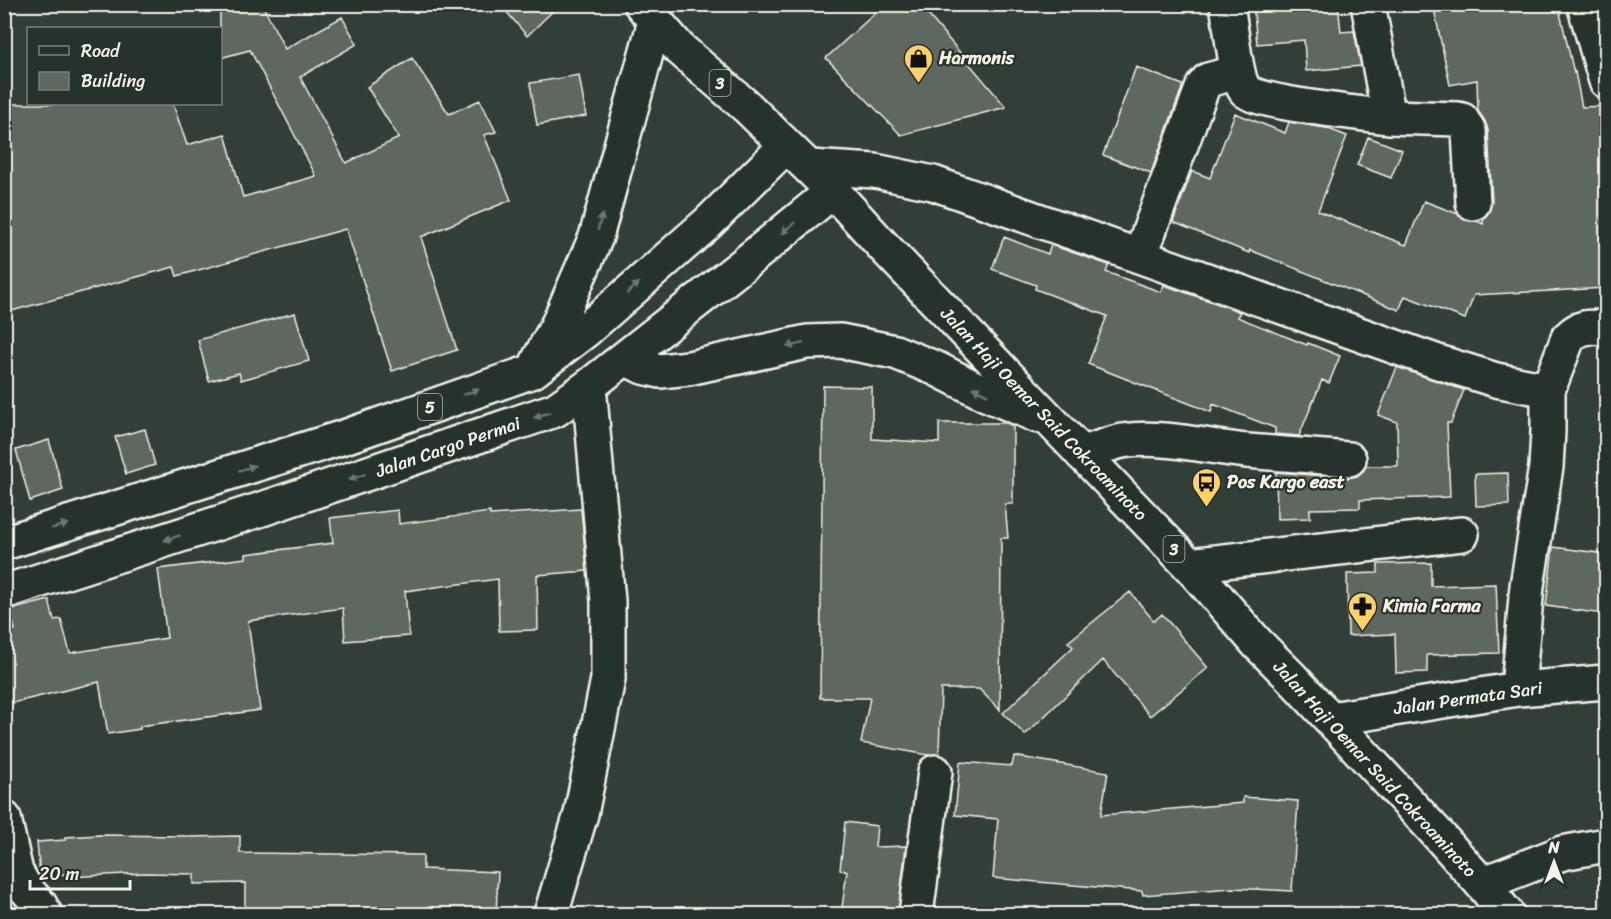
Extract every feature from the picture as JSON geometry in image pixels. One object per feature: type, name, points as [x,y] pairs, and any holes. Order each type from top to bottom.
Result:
[{"type":"main road","points":[[1227,4],[1238,72],[1249,94],[1279,101],[1389,117],[1462,120],[1468,130],[1473,203]]},
{"type":"main road","points":[[1368,4],[1389,117]]},
{"type":"main road","points":[[1584,4],[1606,81]]},
{"type":"main road","points":[[533,371],[558,324],[596,237],[648,13]]},
{"type":"main road","name":"Jalan Haji Oemar Said Cokroaminoto","points":[[648,13],[679,48],[748,108],[833,191],[1189,566],[1257,643],[1331,719],[1482,884],[1507,915]]},
{"type":"main road","points":[[1140,256],[1203,86],[1208,80],[1238,72]]},
{"type":"main road","points":[[797,157],[933,183],[1438,362],[1496,380],[1548,390]]},
{"type":"main road","name":"5","points":[[4,543],[344,437],[533,371],[585,331],[708,223],[797,157]]},
{"type":"main road","name":"Jalan Cargo Permai","points":[[4,592],[265,508],[555,410],[744,264],[833,191]]},
{"type":"main road","points":[[1518,689],[1527,586],[1546,468],[1548,390],[1568,338],[1574,331],[1581,328],[1606,328]]},
{"type":"main road","points":[[624,358],[660,371],[689,368],[807,342],[840,341],[895,352],[1053,423]]},
{"type":"main road","points":[[551,915],[580,814],[608,678],[608,601],[589,386]]},
{"type":"main road","points":[[1082,454],[1123,441],[1145,440],[1349,459]]},
{"type":"main road","points":[[1189,566],[1462,534]]},
{"type":"main road","name":"Jalan Permata Sari","points":[[1331,719],[1518,689],[1606,681]]},
{"type":"main road","points":[[916,915],[935,772]]},
{"type":"main road","points":[[4,818],[16,872],[45,915]]},
{"type":"main road","points":[[1482,884],[1562,853],[1606,845]]},
{"type":"building","points":[[232,4],[262,4],[285,49],[342,17],[357,44],[300,77],[346,163],[399,138],[367,87],[412,58],[449,114],[480,100],[496,132],[484,135],[511,200],[421,237],[457,350],[392,371],[346,229],[177,276],[174,267],[4,313],[4,104],[173,105],[187,145],[225,134],[243,197],[316,176],[250,50],[222,57],[220,8]]},
{"type":"building","points":[[500,4],[560,4],[527,36]]},
{"type":"building","name":"Harmonis","points":[[885,4],[919,4],[1006,107],[901,135],[826,58]]},
{"type":"building","points":[[1253,4],[1338,4],[1341,32],[1354,31],[1361,66],[1306,71],[1304,40],[1257,44]]},
{"type":"building","points":[[1433,4],[1558,4],[1582,107],[1605,106],[1606,288],[1474,295],[1465,319],[1405,296],[1399,310],[1250,250],[1249,253],[1173,222],[1192,171],[1210,178],[1235,113],[1285,133],[1289,122],[1326,128],[1347,136],[1318,211],[1406,245],[1424,201],[1458,214],[1465,220],[1483,224],[1483,219],[1489,212],[1492,202],[1488,130],[1478,111],[1477,80],[1450,85]]},
{"type":"building","points":[[1136,67],[1183,85],[1151,173],[1103,155]]},
{"type":"building","points":[[579,75],[586,116],[537,125],[530,83]]},
{"type":"building","points":[[1368,137],[1402,150],[1391,178],[1357,165]]},
{"type":"building","points":[[1004,237],[1048,254],[1051,245],[1109,265],[1106,272],[1161,292],[1164,285],[1230,308],[1240,312],[1237,317],[1340,356],[1329,383],[1322,380],[1299,436],[1275,434],[1275,428],[1213,404],[1211,412],[1088,364],[1107,316],[1035,289],[1036,285],[992,269]]},
{"type":"building","points":[[295,313],[309,361],[241,380],[239,373],[209,381],[198,340]]},
{"type":"building","points":[[1397,367],[1464,390],[1451,423],[1447,423],[1450,497],[1360,500],[1360,508],[1310,509],[1310,518],[1277,519],[1276,472],[1348,478],[1357,476],[1366,466],[1398,466],[1397,422],[1378,415]]},
{"type":"building","points":[[823,386],[872,387],[872,439],[939,443],[939,423],[1007,423],[1013,426],[1013,504],[1005,504],[1008,538],[1001,538],[1000,710],[979,689],[941,689],[939,754],[928,755],[861,743],[870,698],[820,698]]},
{"type":"building","points":[[145,429],[155,465],[126,474],[115,437]]},
{"type":"building","points":[[49,440],[63,490],[30,501],[16,450]]},
{"type":"building","points":[[1508,473],[1509,505],[1476,506],[1475,474]]},
{"type":"building","points":[[581,509],[587,571],[537,575],[538,630],[499,631],[498,579],[405,591],[409,636],[345,641],[343,608],[248,621],[260,710],[140,726],[140,729],[108,734],[99,682],[4,705],[4,632],[15,630],[10,610],[49,600],[54,620],[61,619],[70,653],[167,638],[158,569],[246,558],[246,554],[333,543],[330,518],[398,510],[399,524],[490,512],[490,515]]},
{"type":"building","points":[[1553,547],[1606,554],[1603,614],[1546,606]]},
{"type":"building","points":[[1431,563],[1431,586],[1496,584],[1499,653],[1427,655],[1427,672],[1396,673],[1395,634],[1348,636],[1347,574],[1378,573],[1378,564]]},
{"type":"building","points":[[1130,592],[1154,621],[1162,614],[1208,668],[1150,716],[1103,660],[1025,735],[1003,713],[1073,647],[1068,642]]},
{"type":"building","points":[[1014,756],[1108,772],[1101,815],[1243,803],[1243,797],[1298,801],[1292,891],[1232,888],[1143,895],[1142,891],[993,878],[998,819],[955,815],[960,762],[1012,766]]},
{"type":"building","points":[[845,822],[877,826],[875,847],[906,846],[898,915],[841,915],[847,871],[840,870]]},
{"type":"building","points":[[240,836],[240,853],[423,855],[423,869],[498,872],[496,915],[245,915],[245,883],[194,884],[194,874],[40,876],[37,842],[65,840],[65,837]]},
{"type":"place","name":"Harmonis","points":[[918,84]]},
{"type":"place","name":"Pos Kargo east","points":[[1206,508]]},
{"type":"place","name":"Kimia Farma","points":[[1362,632]]}]
